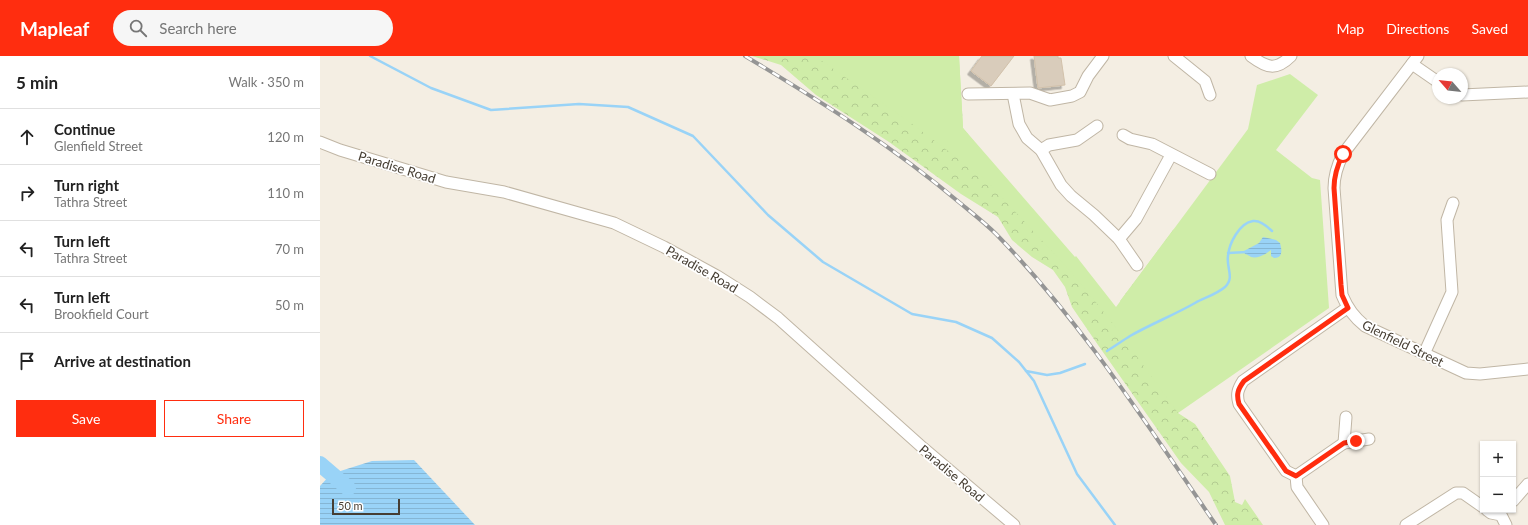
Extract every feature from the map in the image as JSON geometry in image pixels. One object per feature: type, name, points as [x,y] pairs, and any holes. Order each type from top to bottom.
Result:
[{"type":"street","points":[[968,94],[1030,93],[1050,100],[1072,96],[1080,92],[1088,76],[1103,56]]},
{"type":"street","points":[[1174,56],[1205,81],[1210,95]]},
{"type":"street","points":[[1251,56],[1267,66],[1278,66],[1291,56]]},
{"type":"street","points":[[1415,60],[1432,76]]},
{"type":"street","name":"Glenfield Street","points":[[1415,60],[1343,154],[1337,166],[1334,177],[1334,188],[1342,295],[1354,318],[1365,326],[1466,373],[1480,374],[1528,369]]},
{"type":"street","points":[[1468,95],[1528,92]]},
{"type":"street","points":[[1013,94],[1019,124],[1027,138],[1041,150],[1061,185],[1071,196],[1119,239],[1137,264]]},
{"type":"street","points":[[1041,150],[1048,145],[1077,140],[1097,126]]},
{"type":"street","points":[[1122,135],[1130,139],[1152,144],[1210,174]]},
{"type":"street","name":"Paradise Road","points":[[320,142],[340,150],[446,182],[504,192],[614,224],[664,247],[710,272],[750,297],[778,318],[923,448],[1014,525]]},
{"type":"street","points":[[1119,239],[1136,219],[1171,155]]},
{"type":"street","points":[[1424,354],[1452,292],[1447,220],[1454,203]]},
{"type":"street","points":[[1296,476],[1286,471],[1239,404],[1236,397],[1238,388],[1244,381],[1348,308]]},
{"type":"street","points":[[1344,443],[1346,417]]},
{"type":"street","points":[[1296,476],[1344,443],[1369,439]]},
{"type":"street","points":[[1296,476],[1297,487],[1323,525]]},
{"type":"street","points":[[1516,498],[1528,484]]},
{"type":"street","points":[[1406,525],[1456,493],[1463,493],[1480,505]]},
{"type":"street","points":[[1490,513],[1504,516]]},
{"type":"green space","points":[[752,56],[959,56],[963,128],[1112,313],[1122,313],[1120,301],[1173,230],[1185,222],[1178,413],[1195,424],[1230,476],[1235,502],[1242,505],[1245,499],[1263,525],[1225,525],[1209,492],[1181,463],[1098,345],[1072,307],[1065,287],[1053,270],[1032,257],[1012,240],[998,217],[961,194],[889,142],[816,95],[781,65]]},
{"type":"green space","points":[[815,56],[959,56],[963,128],[1075,257],[1076,256],[1116,307],[1248,129],[1257,85],[1290,74],[1318,95],[1276,150],[1312,178],[1320,180],[1329,308],[1178,413],[1111,321],[1073,274],[985,179],[911,123]]},
{"type":"water","points":[[1263,237],[1276,240],[1280,243],[1281,251],[1279,257],[1274,258],[1271,256],[1271,250],[1259,257],[1251,257],[1245,254],[1244,251],[1259,243]]},
{"type":"water","points":[[414,460],[475,525],[320,525],[320,486],[331,474],[372,461]]},
{"type":"building","points":[[982,56],[1014,56],[991,86],[971,71]]},
{"type":"building","points":[[1034,56],[1058,56],[1058,58],[1061,58],[1065,85],[1038,88]]},
{"type":"waterway","points":[[370,56],[431,88],[491,110],[579,104],[628,107],[693,136],[768,215],[823,262],[912,314],[956,322],[992,338],[1019,362],[1034,381],[1077,474],[1115,525]]},
{"type":"waterway","points":[[1107,351],[1130,336],[1225,287],[1228,284],[1230,276],[1228,260],[1230,246],[1243,226],[1253,221],[1258,221],[1272,231]]},
{"type":"waterway","points":[[1228,253],[1247,252]]},
{"type":"waterway","points":[[1026,371],[1047,375],[1060,373],[1085,364]]},
{"type":"waterway","points":[[320,464],[348,488]]},
{"type":"railway","points":[[745,56],[856,125],[883,144],[935,182],[996,234],[1057,302],[1085,338],[1216,525]]},
{"type":"route","points":[[1343,154],[1337,166],[1334,177],[1334,188],[1342,295],[1348,308],[1244,381],[1238,388],[1236,397],[1239,404],[1286,471],[1296,476],[1344,443],[1356,441]]}]
